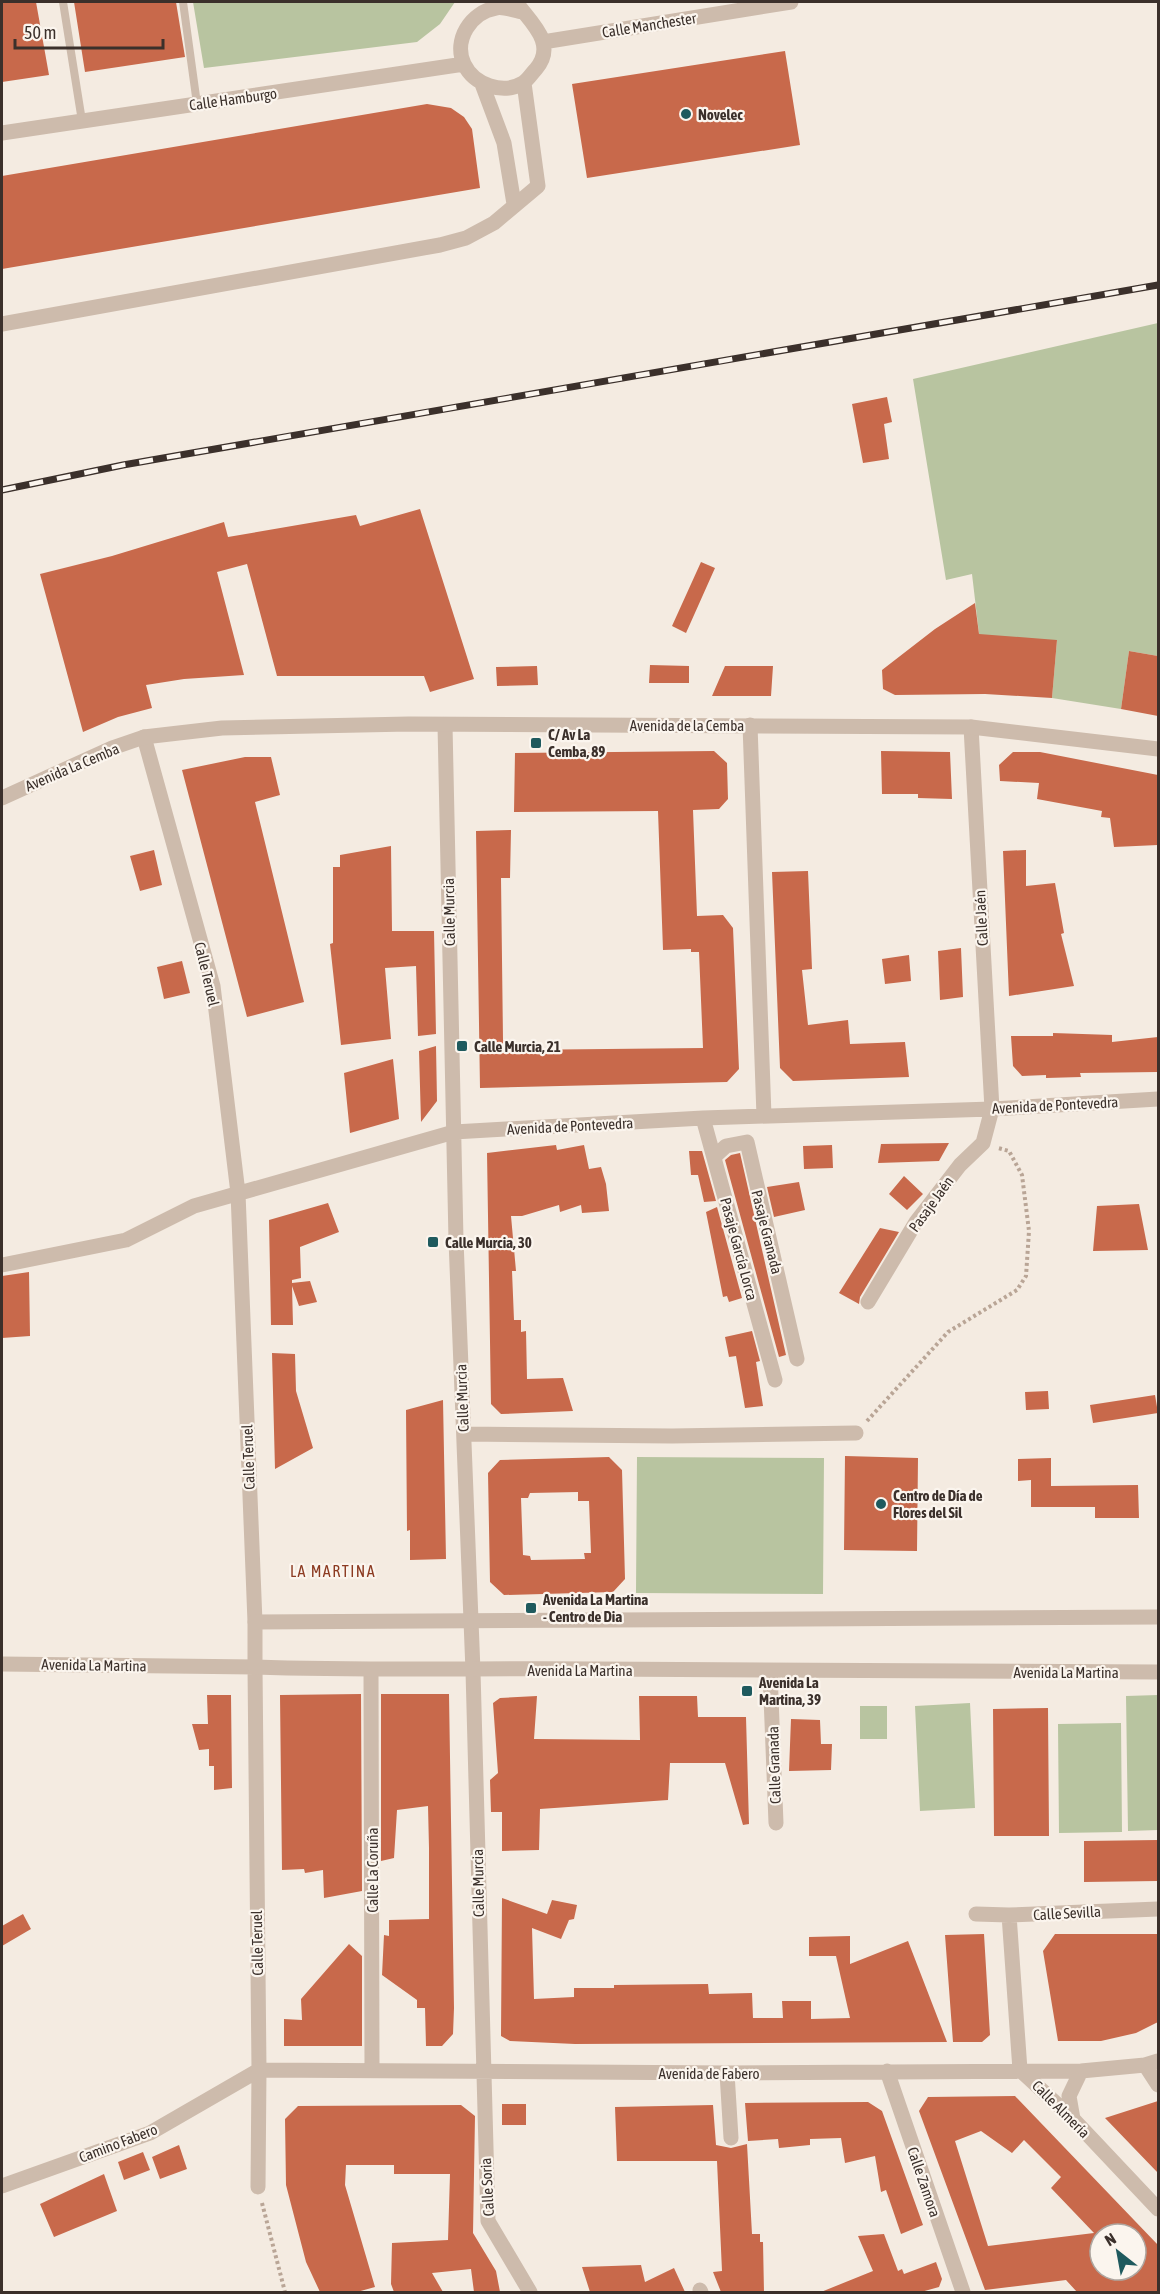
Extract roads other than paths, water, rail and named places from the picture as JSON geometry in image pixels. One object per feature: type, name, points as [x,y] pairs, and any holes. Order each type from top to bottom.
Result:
[{"type":"street","name":"Calle Manchester","points":[[543,42],[791,2]]},
{"type":"street","points":[[482,84],[504,89],[524,83],[540,64],[543,42],[538,27],[519,7],[477,9],[465,29],[461,42],[464,64],[482,84],[504,143],[514,204]]},
{"type":"street","name":"Calle Hamburgo","points":[[2,133],[464,64]]},
{"type":"street","points":[[2,324],[440,245],[466,238],[494,223],[538,186],[524,83]]},
{"type":"street","name":"Avenida de la Cemba","points":[[144,737],[222,728],[445,725],[971,727],[1158,749]]},
{"type":"street","name":"Calle Murcia","points":[[445,725],[454,1132],[473,1671],[482,2070]]},
{"type":"street","points":[[750,725],[764,1116]]},
{"type":"street","name":"Calle Jaén","points":[[971,727],[992,1109]]},
{"type":"street","name":"Avenida La Cemba","points":[[2,798],[112,748],[144,737]]},
{"type":"street","name":"Calle Teruel","points":[[144,737],[213,986],[238,1193],[255,1622],[258,2187]]},
{"type":"street","name":"Avenida de Pontevedra","points":[[2,1265],[126,1240],[170,1216],[238,1193],[454,1132],[703,1118],[992,1109],[1158,1099]]},
{"type":"street","name":"Pasaje Jaén","points":[[868,1302],[916,1222],[960,1165],[983,1143],[992,1109]]},
{"type":"street","name":"Pasaje García Lorca","points":[[703,1118],[775,1380]]},
{"type":"street","name":"Pasaje Granada","points":[[714,1157],[726,1146],[747,1142],[797,1359]]},
{"type":"street","points":[[464,1434],[672,1436],[856,1433]]},
{"type":"street","points":[[255,1622],[1158,1617]]},
{"type":"street","name":"Avenida La Martina","points":[[2,1664],[371,1671],[594,1669],[770,1672],[1158,1672]]},
{"type":"street","name":"Calle La Coruña","points":[[371,1671],[372,2070]]},
{"type":"street","name":"Calle Granada","points":[[770,1672],[776,1823]]},
{"type":"street","name":"Calle Sevilla","points":[[976,1914],[1009,1915],[1158,1909]]},
{"type":"street","name":"Calle Almería","points":[[1009,1915],[1020,2070],[1073,2119],[1158,2209]]},
{"type":"street","points":[[1152,2063],[1158,2085]]},
{"type":"street","name":"Avenida de Fabero","points":[[259,2070],[727,2073],[1082,2071],[1152,2063]]},
{"type":"street","name":"Camino Fabero","points":[[2,2186],[150,2133],[259,2070]]},
{"type":"street","name":"Calle Soria","points":[[482,2070],[488,2221],[530,2292]]},
{"type":"street","name":"Calle Zamora","points":[[886,2071],[960,2292]]},
{"type":"street","points":[[1073,2119],[1069,2096],[1082,2071]]},
{"type":"street","points":[[727,2073],[731,2138]]},
{"type":"lane","points":[[63,2],[82,121]]},
{"type":"lane","points":[[183,2],[197,104]]},
{"type":"railway","points":[[2,490],[123,465],[1158,285]]},
{"type":"place","name":"Novelec","points":[[686,114]]},
{"type":"place","name":"C/ Av La Cemba, 89","points":[[536,743]]},
{"type":"place","name":"Calle Murcia, 21","points":[[462,1046]]},
{"type":"place","name":"Calle Murcia, 30","points":[[433,1242]]},
{"type":"place","name":"Centro de Día de Flores del Sil","points":[[881,1504]]},
{"type":"place","name":"Avenida La Martina - Centro de Dia","points":[[531,1608]]},
{"type":"place","name":"Avenida La Martina, 39","points":[[747,1691]]},
{"type":"district","name":"LA MARTINA","points":[[333,1571]]}]
